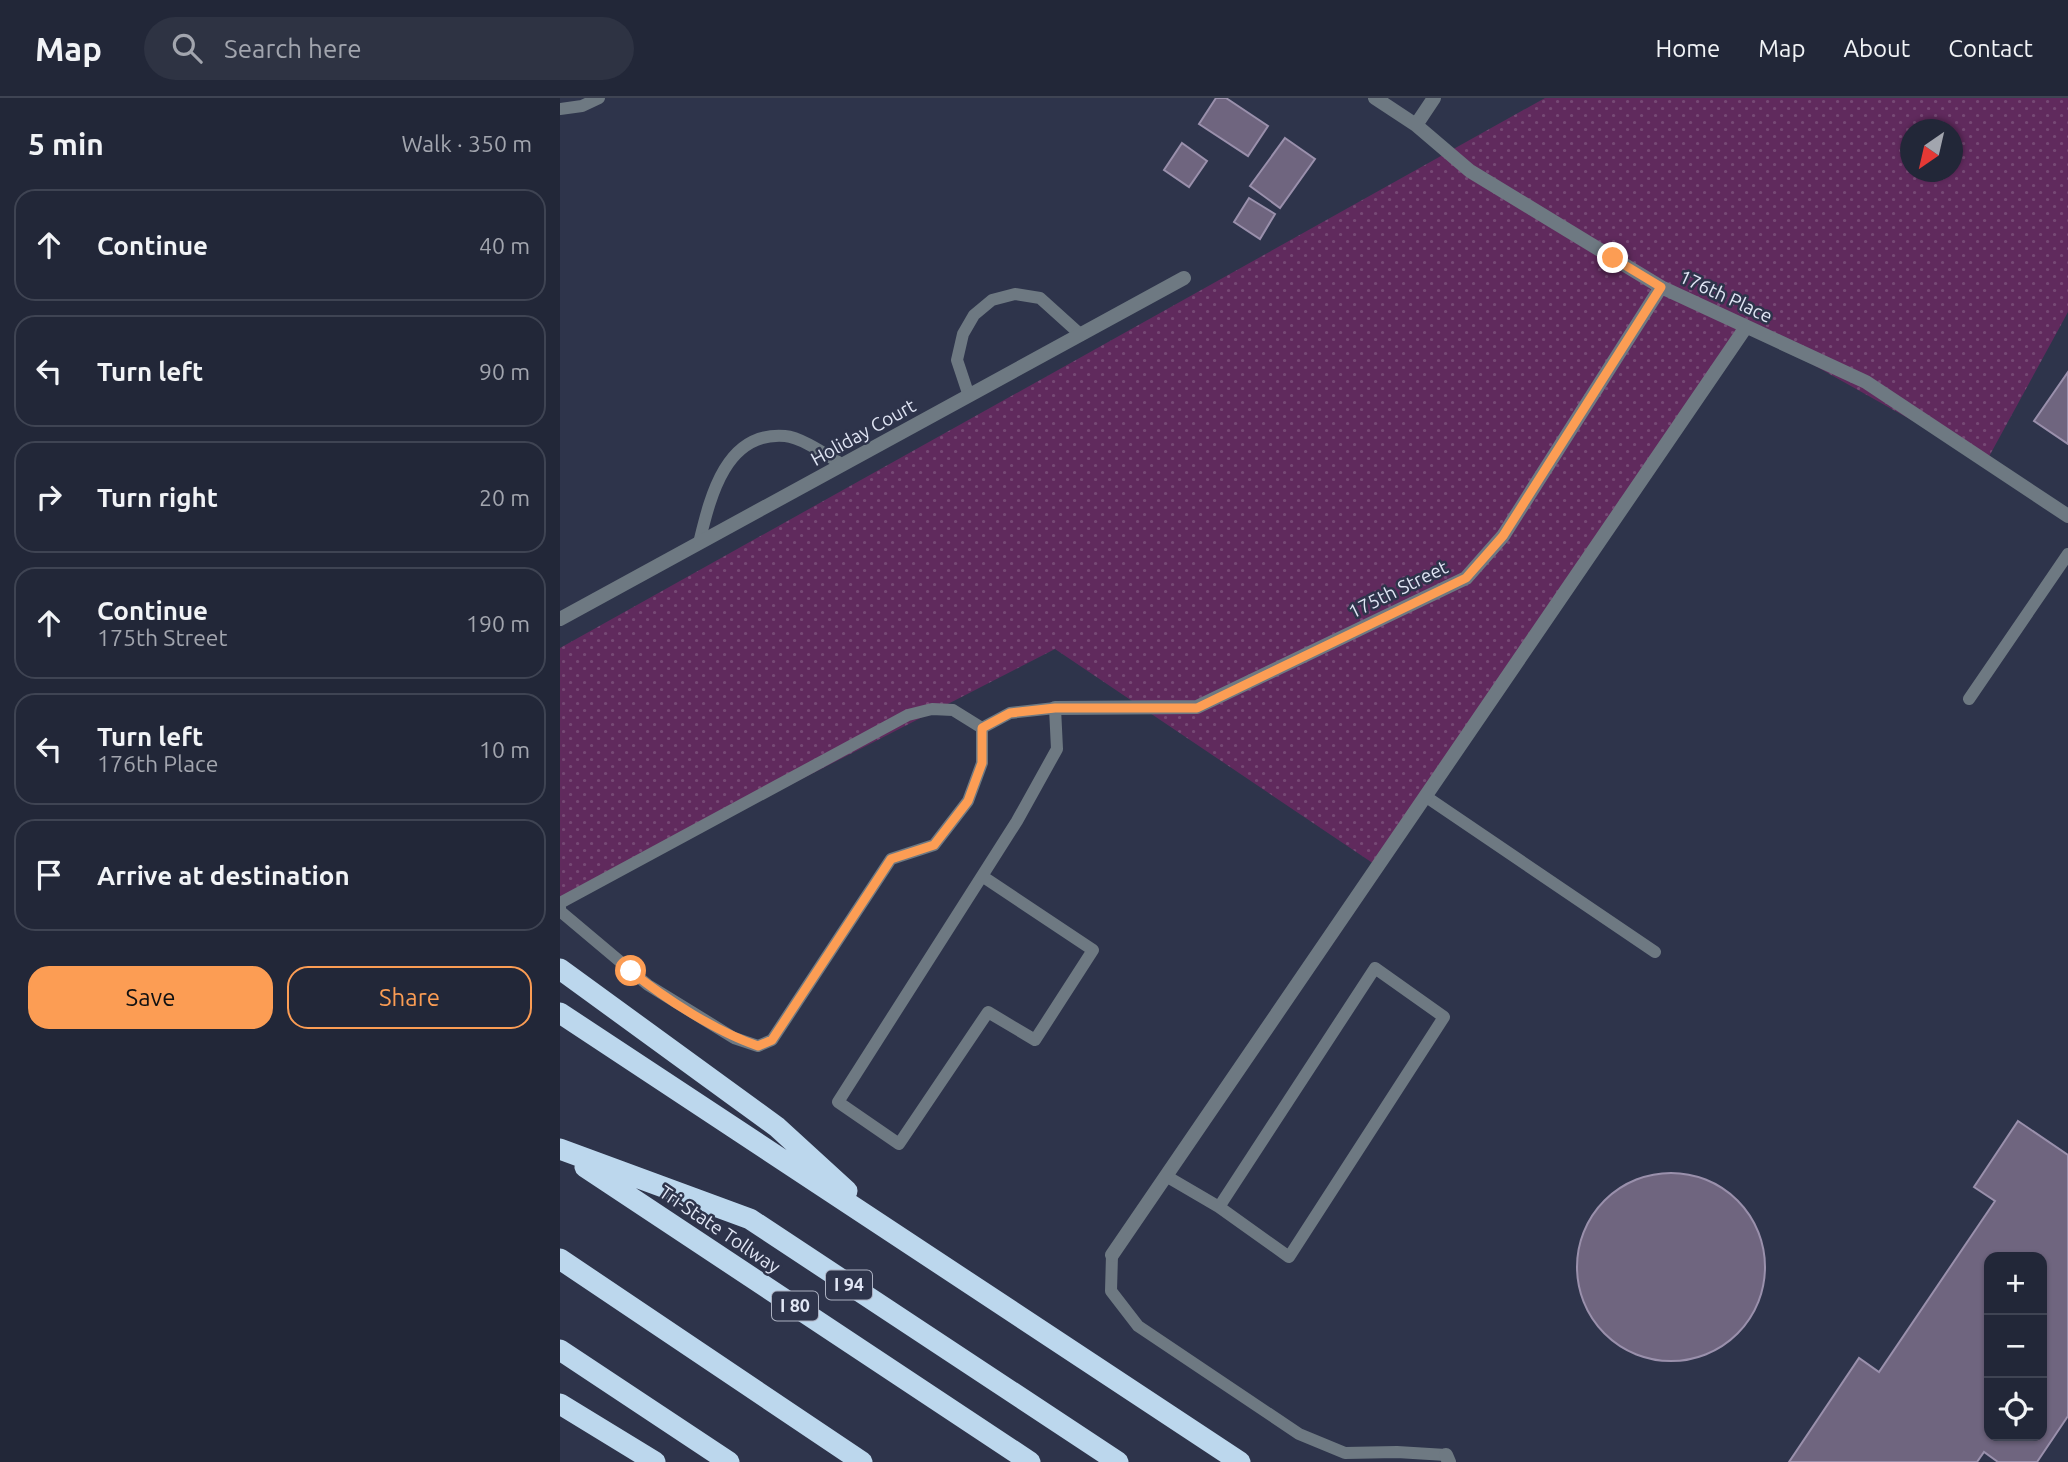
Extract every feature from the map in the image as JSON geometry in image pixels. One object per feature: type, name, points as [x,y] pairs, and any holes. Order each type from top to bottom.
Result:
[{"type":"highway","points":[[560,969],[777,1127],[898,1238]]},
{"type":"highway","points":[[560,1013],[1240,1462]]},
{"type":"highway","name":"Tri-State Tollway","points":[[560,1150],[1030,1462]]},
{"type":"highway","name":"I 94","points":[[560,1150],[750,1219],[1118,1462]]},
{"type":"highway","points":[[560,1259],[862,1462]]},
{"type":"highway","points":[[560,1350],[729,1462]]},
{"type":"highway","points":[[560,1404],[655,1462]]},
{"type":"street","name":"176th Place","points":[[1375,98],[1416,125],[1470,171],[1661,287],[1866,382],[2068,516]]},
{"type":"street","points":[[1416,125],[1434,98]]},
{"type":"street","name":"Holiday Court","points":[[560,619],[1184,278]]},
{"type":"street","name":"175th Street","points":[[1055,708],[1197,708],[1466,578],[1503,536],[1661,287]]},
{"type":"street","points":[[1112,1255],[1746,327]]},
{"type":"lane","points":[[560,109],[582,106],[599,98]]},
{"type":"lane","points":[[969,396],[957,360],[963,334],[974,315],[992,300],[1015,294],[1040,298],[1081,335]]},
{"type":"lane","points":[[699,543],[710,498],[722,472],[740,448],[765,437],[787,436],[843,465]]},
{"type":"lane","points":[[1969,699],[2068,554]]},
{"type":"lane","points":[[982,728],[1010,713],[1055,708],[1057,749],[1017,821],[838,1102],[899,1144],[988,1012],[1035,1040],[1093,950],[982,876]]},
{"type":"lane","points":[[932,709],[953,710],[982,728],[982,763],[968,801],[934,845],[891,859],[772,1040],[758,1046],[734,1038],[648,985],[560,911],[560,903],[908,715],[932,709]]},
{"type":"lane","points":[[1425,796],[1655,952]]},
{"type":"lane","points":[[1166,1176],[1219,1207],[1289,1256],[1444,1017],[1376,968],[1219,1207]]},
{"type":"lane","points":[[1112,1255],[1111,1290],[1138,1326],[1299,1434],[1345,1453],[1397,1452],[1448,1458]]},
{"type":"shaded area","points":[[1545,98],[2068,98],[2068,312],[1986,462],[1746,327],[1377,866],[1055,649],[560,903],[560,648]]},
{"type":"building","points":[[1216,98],[1226,98],[1268,126],[1248,156],[1199,124]]},
{"type":"building","points":[[1285,138],[1315,159],[1280,208],[1250,186]]},
{"type":"building","points":[[1182,143],[1207,161],[1189,187],[1164,170]]},
{"type":"building","points":[[1249,198],[1275,214],[1260,239],[1234,222]]},
{"type":"building","points":[[2068,372],[2068,444],[2034,421]]},
{"type":"building","points":[[2018,1121],[2068,1155],[2068,1416],[2037,1462],[1998,1462],[1984,1452],[1977,1462],[1789,1462],[1859,1358],[1879,1372],[1995,1201],[1974,1187]]},
{"type":"building","points":[[1671,1173],[1707,1180],[1738,1200],[1758,1231],[1765,1267],[1758,1303],[1738,1334],[1707,1354],[1671,1361],[1635,1354],[1604,1334],[1584,1303],[1577,1267],[1584,1231],[1604,1200],[1635,1180]]},
{"type":"route","points":[[631,971],[648,985],[734,1038],[758,1046],[772,1040],[891,859],[934,845],[968,801],[982,763],[982,728],[1010,713],[1055,708],[1197,708],[1466,578],[1503,536],[1661,287],[1613,258]]}]
